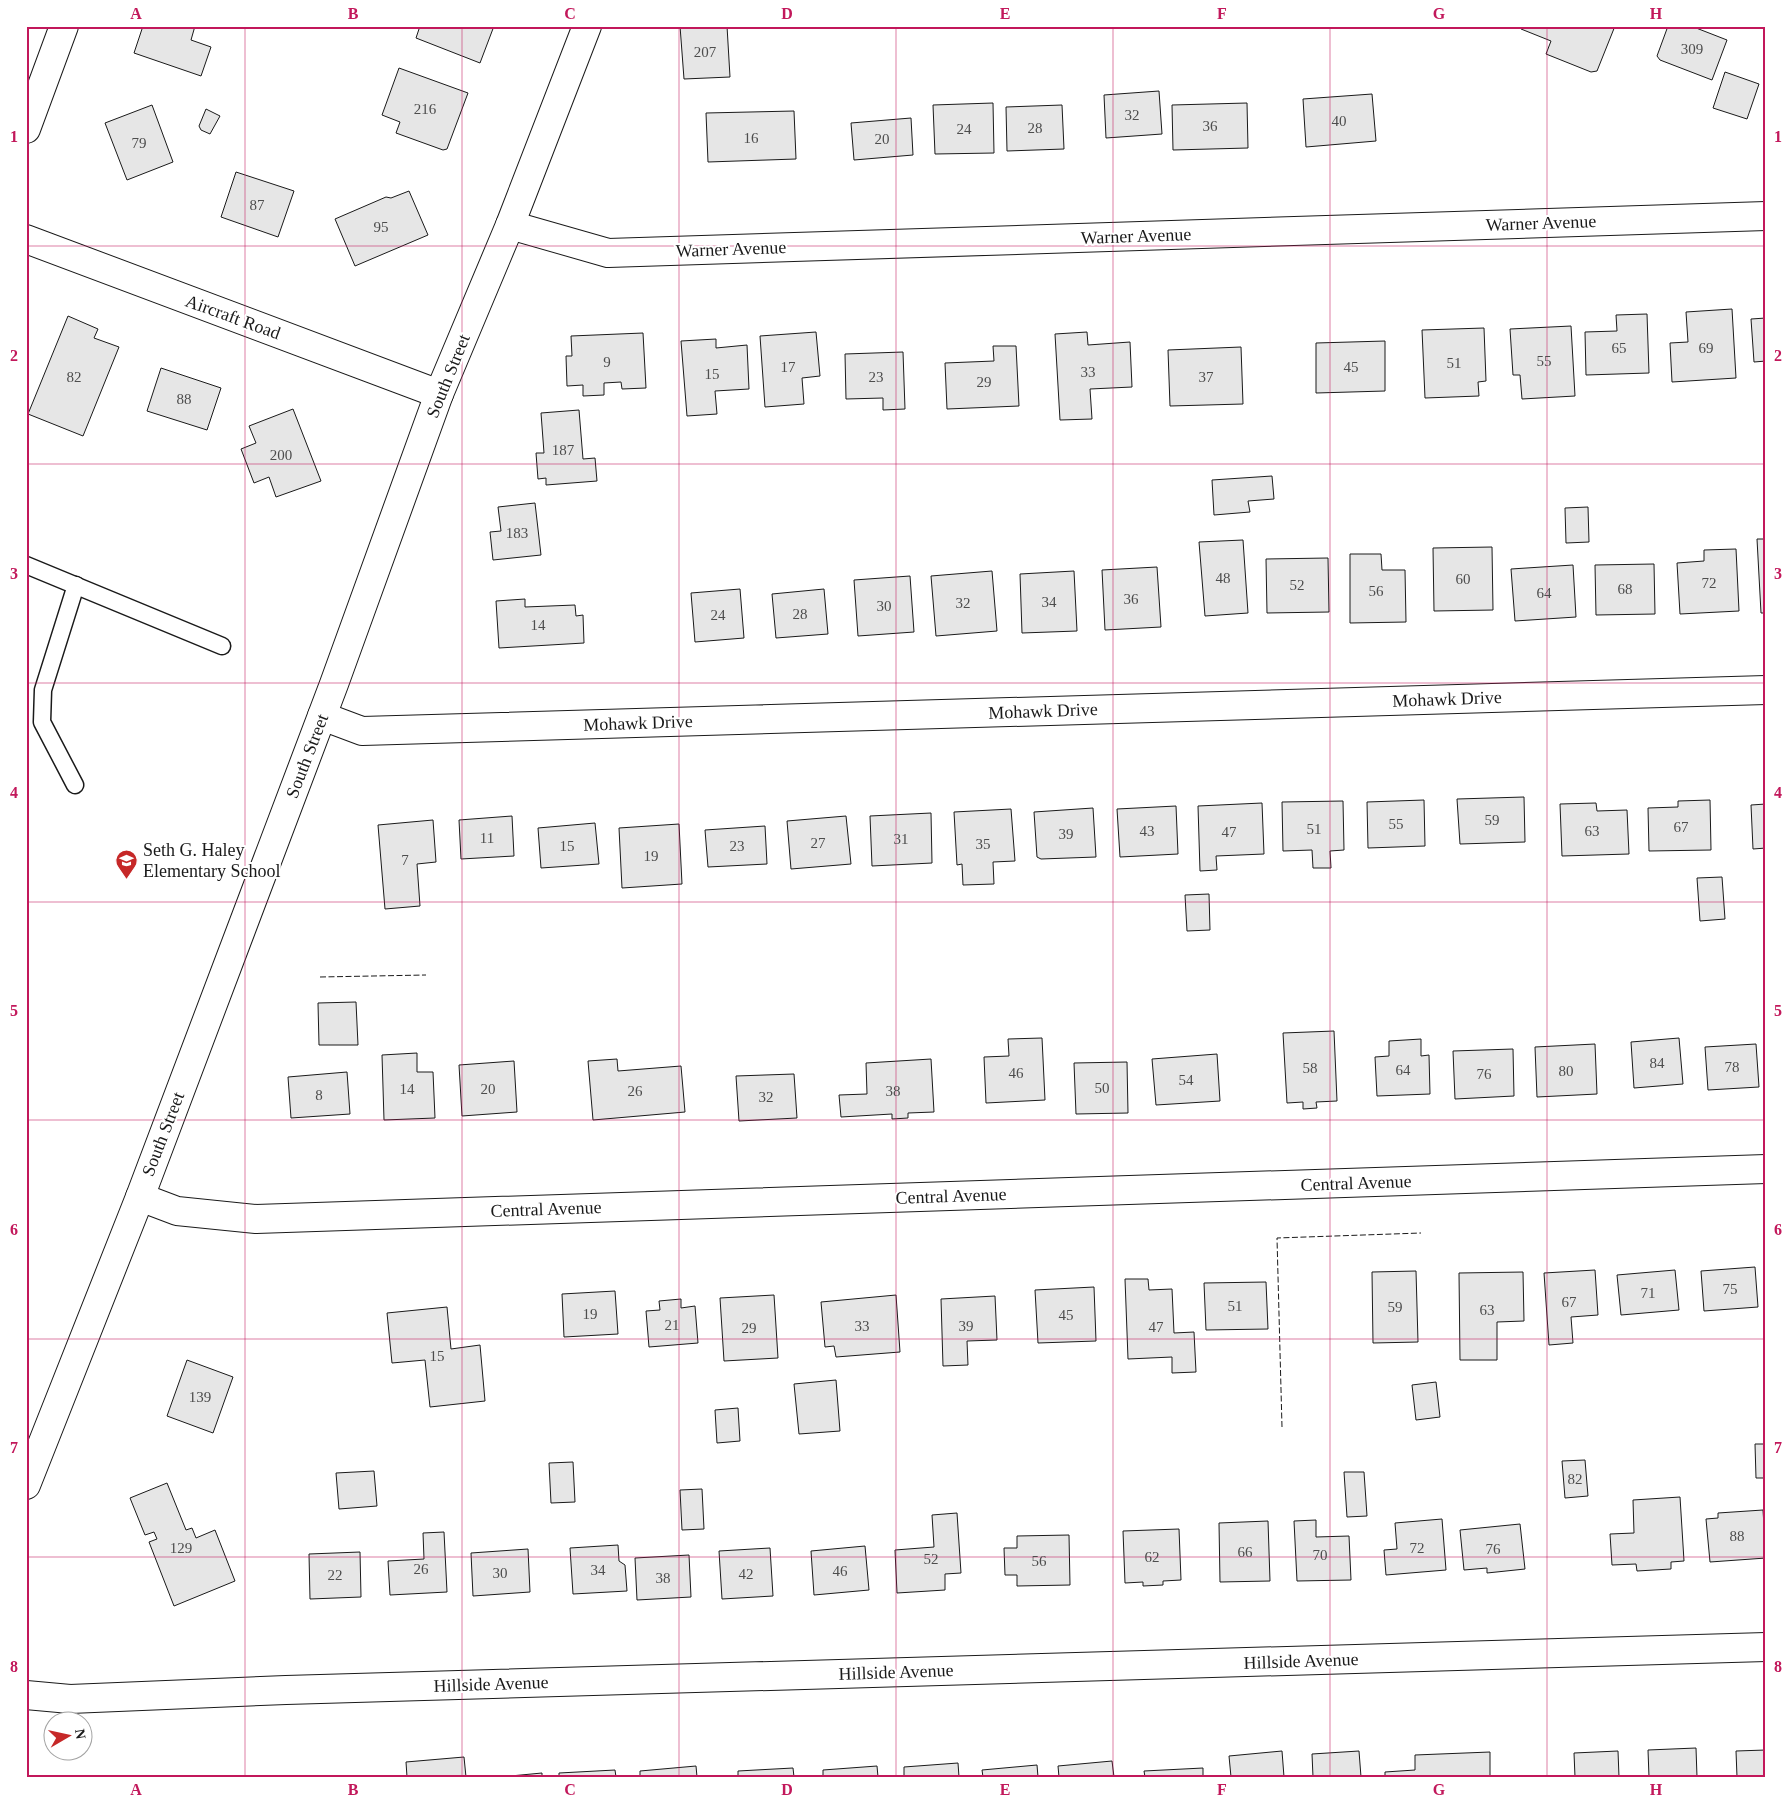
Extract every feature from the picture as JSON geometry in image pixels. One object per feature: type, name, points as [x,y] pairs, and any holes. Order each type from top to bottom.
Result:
[{"type":"street","points":[[26,129],[64,26]]},
{"type":"street","name":"South Street","points":[[26,1485],[140,1197],[322,716],[439,394],[510,225],[587,26]]},
{"type":"street","name":"Warner Avenue","points":[[510,225],[608,253],[1766,216]]},
{"type":"street","name":"Aircraft Road","points":[[26,240],[439,394]]},
{"type":"street","name":"Mohawk Drive","points":[[322,716],[362,730],[1766,690]]},
{"type":"street","name":"Central Avenue","points":[[140,1197],[177,1211],[256,1219],[1766,1169]]},
{"type":"street","name":"Hillside Avenue","points":[[26,1695],[70,1699],[296,1689],[1766,1647]]},
{"type":"lane","points":[[26,565],[222,646]]},
{"type":"lane","points":[[75,785],[42,722],[43,690],[76,585]]},
{"type":"building","points":[[143,26],[195,26],[191,40],[211,47],[201,76],[134,53]]},
{"type":"building","points":[[420,26],[494,26],[480,63],[416,38]]},
{"type":"building","points":[[680,26],[727,26],[730,77],[684,79]]},
{"type":"building","points":[[1523,26],[1615,26],[1597,71],[1591,72],[1546,54],[1551,41],[1521,29]]},
{"type":"building","points":[[1668,26],[1691,26],[1727,40],[1712,80],[1660,60],[1657,56]]},
{"type":"building","points":[[399,68],[468,93],[447,149],[443,150],[396,133],[400,122],[382,115]]},
{"type":"building","points":[[1725,72],[1759,84],[1747,119],[1713,108]]},
{"type":"building","points":[[1159,91],[1162,134],[1106,138],[1104,95]]},
{"type":"building","points":[[1372,94],[1376,141],[1306,147],[1303,99]]},
{"type":"building","points":[[993,103],[994,153],[935,154],[933,105]]},
{"type":"building","points":[[1247,103],[1248,148],[1173,150],[1172,105]]},
{"type":"building","points":[[152,105],[173,162],[127,180],[105,123]]},
{"type":"building","points":[[1062,105],[1064,149],[1007,151],[1006,107]]},
{"type":"building","points":[[206,109],[220,116],[210,134],[201,130],[199,126]]},
{"type":"building","points":[[794,111],[796,159],[708,162],[706,113]]},
{"type":"building","points":[[911,118],[913,155],[854,160],[851,123]]},
{"type":"building","points":[[236,172],[294,191],[278,237],[221,217]]},
{"type":"building","points":[[409,191],[428,235],[355,266],[335,219],[386,197],[391,198]]},
{"type":"building","points":[[1732,309],[1736,378],[1672,382],[1670,343],[1688,342],[1686,312]]},
{"type":"building","points":[[1647,314],[1649,373],[1586,375],[1585,332],[1617,331],[1616,315]]},
{"type":"building","points":[[68,316],[98,329],[94,338],[119,347],[83,436],[28,414]]},
{"type":"building","points":[[1766,318],[1766,361],[1754,362],[1751,319]]},
{"type":"building","points":[[1571,326],[1575,396],[1522,399],[1520,375],[1513,375],[1510,329]]},
{"type":"building","points":[[1484,328],[1486,381],[1478,382],[1479,396],[1425,398],[1422,330]]},
{"type":"building","points":[[816,332],[820,376],[802,378],[804,404],[765,407],[760,336]]},
{"type":"building","points":[[1087,332],[1088,345],[1130,342],[1132,387],[1090,389],[1092,419],[1060,420],[1055,334]]},
{"type":"building","points":[[643,333],[646,388],[622,389],[621,382],[604,383],[604,395],[583,396],[583,385],[567,386],[566,356],[572,356],[571,336]]},
{"type":"building","points":[[716,339],[716,348],[747,345],[749,389],[715,391],[717,414],[687,416],[681,341]]},
{"type":"building","points":[[1385,341],[1385,391],[1316,393],[1316,343]]},
{"type":"building","points":[[993,346],[1016,346],[1019,406],[947,409],[945,363],[994,361]]},
{"type":"building","points":[[1241,347],[1243,404],[1170,406],[1168,350]]},
{"type":"building","points":[[903,352],[905,409],[883,410],[883,398],[846,399],[845,354]]},
{"type":"building","points":[[161,368],[221,388],[207,430],[147,411]]},
{"type":"building","points":[[293,409],[321,481],[276,497],[269,477],[254,483],[241,449],[256,443],[249,426]]},
{"type":"building","points":[[579,410],[583,459],[595,458],[597,481],[546,485],[546,478],[538,479],[536,453],[544,453],[541,413]]},
{"type":"building","points":[[1272,476],[1274,499],[1248,501],[1250,512],[1214,515],[1212,480]]},
{"type":"building","points":[[535,503],[541,555],[493,560],[490,532],[501,531],[498,507]]},
{"type":"building","points":[[1588,507],[1589,542],[1566,543],[1565,508]]},
{"type":"building","points":[[1757,539],[1766,539],[1766,613],[1761,613]]},
{"type":"building","points":[[1243,540],[1248,613],[1205,616],[1199,542]]},
{"type":"building","points":[[1492,547],[1493,610],[1434,611],[1433,548]]},
{"type":"building","points":[[1736,549],[1739,611],[1680,614],[1677,563],[1704,561],[1704,550]]},
{"type":"building","points":[[1350,554],[1381,554],[1382,570],[1405,570],[1406,622],[1350,623]]},
{"type":"building","points":[[1328,558],[1329,612],[1267,613],[1266,559]]},
{"type":"building","points":[[1654,564],[1655,614],[1596,615],[1595,565]]},
{"type":"building","points":[[1573,565],[1576,617],[1515,621],[1511,569]]},
{"type":"building","points":[[1157,567],[1161,627],[1105,630],[1102,570]]},
{"type":"building","points":[[992,571],[997,631],[936,636],[931,576]]},
{"type":"building","points":[[1074,571],[1077,631],[1022,633],[1020,574]]},
{"type":"building","points":[[910,576],[914,632],[858,636],[854,580]]},
{"type":"building","points":[[740,589],[744,638],[695,642],[691,593]]},
{"type":"building","points":[[824,589],[828,634],[776,638],[772,594]]},
{"type":"building","points":[[525,599],[525,607],[575,605],[576,616],[583,615],[584,643],[499,648],[496,601]]},
{"type":"building","points":[[1524,797],[1525,842],[1460,844],[1457,799]]},
{"type":"building","points":[[1424,800],[1425,846],[1368,848],[1367,802]]},
{"type":"building","points":[[1710,800],[1711,850],[1649,851],[1648,808],[1678,807],[1678,801]]},
{"type":"building","points":[[1343,801],[1344,850],[1330,851],[1331,868],[1313,868],[1312,850],[1283,851],[1282,802]]},
{"type":"building","points":[[1262,803],[1264,854],[1216,856],[1217,870],[1200,871],[1198,806]]},
{"type":"building","points":[[1596,803],[1597,811],[1627,810],[1629,854],[1562,856],[1560,804]]},
{"type":"building","points":[[1766,804],[1766,848],[1753,849],[1751,805]]},
{"type":"building","points":[[1176,806],[1178,854],[1120,857],[1117,809]]},
{"type":"building","points":[[1093,808],[1096,857],[1041,859],[1037,857],[1034,812]]},
{"type":"building","points":[[1011,809],[1015,861],[993,862],[994,884],[963,885],[962,864],[957,865],[954,812]]},
{"type":"building","points":[[931,813],[932,863],[872,866],[870,816]]},
{"type":"building","points":[[512,816],[514,856],[461,859],[459,820]]},
{"type":"building","points":[[846,816],[851,864],[791,869],[787,821]]},
{"type":"building","points":[[433,820],[436,862],[417,864],[420,906],[385,909],[378,825]]},
{"type":"building","points":[[595,823],[599,864],[541,868],[538,828]]},
{"type":"building","points":[[679,824],[682,884],[622,888],[619,828]]},
{"type":"building","points":[[765,826],[767,864],[708,867],[705,830]]},
{"type":"building","points":[[1722,877],[1725,919],[1700,921],[1697,878]]},
{"type":"building","points":[[1209,894],[1210,930],[1187,931],[1185,895]]},
{"type":"building","points":[[356,1002],[358,1045],[319,1045],[318,1003]]},
{"type":"building","points":[[1334,1031],[1337,1101],[1316,1102],[1317,1108],[1303,1109],[1303,1102],[1287,1103],[1283,1033]]},
{"type":"building","points":[[1042,1038],[1045,1100],[986,1103],[984,1057],[1009,1056],[1008,1039]]},
{"type":"building","points":[[1679,1038],[1683,1084],[1634,1088],[1631,1042]]},
{"type":"building","points":[[1421,1039],[1421,1056],[1429,1055],[1430,1094],[1377,1096],[1375,1057],[1389,1056],[1389,1041]]},
{"type":"building","points":[[1595,1044],[1597,1094],[1537,1097],[1535,1047]]},
{"type":"building","points":[[1756,1044],[1759,1087],[1708,1090],[1705,1047]]},
{"type":"building","points":[[1513,1049],[1514,1096],[1455,1099],[1453,1051]]},
{"type":"building","points":[[417,1053],[417,1072],[433,1072],[435,1118],[384,1120],[382,1055]]},
{"type":"building","points":[[1217,1054],[1220,1101],[1156,1105],[1152,1059]]},
{"type":"building","points":[[617,1059],[618,1071],[681,1066],[685,1112],[593,1120],[588,1061]]},
{"type":"building","points":[[931,1059],[934,1112],[908,1113],[908,1118],[892,1119],[892,1114],[841,1117],[839,1095],[867,1094],[866,1063]]},
{"type":"building","points":[[514,1061],[517,1112],[462,1116],[459,1065]]},
{"type":"building","points":[[1127,1062],[1128,1113],[1076,1114],[1074,1063]]},
{"type":"building","points":[[347,1072],[350,1114],[291,1118],[288,1077]]},
{"type":"building","points":[[794,1074],[797,1118],[739,1121],[736,1076]]},
{"type":"building","points":[[1755,1267],[1758,1307],[1704,1311],[1701,1271]]},
{"type":"building","points":[[1595,1270],[1598,1315],[1571,1317],[1573,1343],[1549,1345],[1544,1273]]},
{"type":"building","points":[[1675,1270],[1679,1310],[1621,1315],[1617,1275]]},
{"type":"building","points":[[1416,1271],[1418,1342],[1373,1343],[1372,1272]]},
{"type":"building","points":[[1523,1272],[1524,1321],[1497,1322],[1497,1360],[1460,1360],[1459,1273]]},
{"type":"building","points":[[1125,1279],[1148,1279],[1149,1290],[1172,1289],[1174,1333],[1194,1332],[1196,1372],[1172,1373],[1172,1357],[1128,1359]]},
{"type":"building","points":[[1266,1282],[1268,1329],[1206,1330],[1204,1283]]},
{"type":"building","points":[[1094,1287],[1096,1341],[1038,1343],[1035,1290]]},
{"type":"building","points":[[615,1291],[618,1334],[564,1337],[562,1294]]},
{"type":"building","points":[[774,1295],[778,1358],[724,1361],[720,1298]]},
{"type":"building","points":[[896,1295],[900,1352],[836,1357],[834,1346],[825,1347],[821,1302]]},
{"type":"building","points":[[995,1296],[997,1340],[967,1341],[968,1365],[943,1366],[941,1299]]},
{"type":"building","points":[[681,1299],[681,1308],[695,1306],[698,1343],[649,1347],[646,1311],[660,1310],[659,1301]]},
{"type":"building","points":[[447,1307],[451,1349],[480,1345],[485,1401],[430,1407],[425,1360],[392,1363],[387,1313]]},
{"type":"building","points":[[187,1360],[233,1377],[213,1433],[167,1416]]},
{"type":"building","points":[[836,1380],[840,1431],[799,1434],[794,1384]]},
{"type":"building","points":[[1436,1382],[1440,1417],[1416,1420],[1412,1385]]},
{"type":"building","points":[[738,1408],[740,1441],[717,1443],[715,1410]]},
{"type":"building","points":[[1755,1444],[1766,1444],[1766,1478],[1756,1478]]},
{"type":"building","points":[[1585,1460],[1588,1496],[1565,1498],[1562,1461]]},
{"type":"building","points":[[573,1462],[575,1502],[551,1503],[549,1463]]},
{"type":"building","points":[[374,1471],[377,1506],[339,1509],[336,1473]]},
{"type":"building","points":[[1344,1472],[1364,1472],[1367,1516],[1347,1517]]},
{"type":"building","points":[[167,1483],[186,1530],[192,1528],[196,1538],[215,1530],[235,1581],[174,1606],[149,1542],[157,1539],[154,1532],[145,1535],[130,1498]]},
{"type":"building","points":[[702,1489],[704,1529],[682,1530],[680,1490]]},
{"type":"building","points":[[1680,1497],[1684,1561],[1671,1562],[1671,1569],[1637,1571],[1636,1564],[1612,1565],[1610,1534],[1634,1533],[1633,1500]]},
{"type":"building","points":[[1763,1510],[1766,1558],[1710,1562],[1706,1519],[1718,1518],[1718,1513]]},
{"type":"building","points":[[957,1513],[961,1573],[945,1574],[945,1590],[897,1593],[895,1550],[934,1547],[932,1515]]},
{"type":"building","points":[[1442,1519],[1446,1570],[1386,1575],[1384,1550],[1397,1549],[1395,1523]]},
{"type":"building","points":[[1316,1520],[1316,1537],[1349,1536],[1351,1580],[1297,1581],[1294,1521]]},
{"type":"building","points":[[1268,1521],[1270,1581],[1220,1582],[1219,1523]]},
{"type":"building","points":[[1520,1524],[1525,1569],[1487,1573],[1487,1568],[1464,1570],[1460,1530]]},
{"type":"building","points":[[1179,1529],[1181,1580],[1163,1581],[1163,1585],[1143,1586],[1143,1582],[1125,1583],[1123,1531]]},
{"type":"building","points":[[444,1532],[447,1592],[390,1595],[388,1561],[424,1559],[423,1533]]},
{"type":"building","points":[[1069,1535],[1070,1585],[1017,1586],[1017,1575],[1005,1575],[1004,1548],[1017,1548],[1017,1536]]},
{"type":"building","points":[[618,1545],[619,1561],[625,1565],[627,1591],[573,1594],[570,1548]]},
{"type":"building","points":[[865,1546],[869,1590],[814,1595],[811,1551]]},
{"type":"building","points":[[770,1548],[773,1596],[722,1599],[719,1551]]},
{"type":"building","points":[[528,1549],[530,1592],[473,1596],[471,1553]]},
{"type":"building","points":[[360,1552],[361,1597],[310,1599],[309,1554]]},
{"type":"building","points":[[689,1555],[691,1597],[637,1600],[635,1558]]},
{"type":"building","points":[[1696,1748],[1697,1777],[1649,1777],[1648,1750]]},
{"type":"building","points":[[1766,1750],[1766,1777],[1737,1777],[1736,1751]]},
{"type":"building","points":[[1282,1751],[1284,1777],[1231,1777],[1229,1756]]},
{"type":"building","points":[[1359,1751],[1361,1777],[1313,1777],[1312,1754]]},
{"type":"building","points":[[1618,1751],[1619,1777],[1575,1777],[1574,1753]]},
{"type":"building","points":[[1490,1752],[1490,1777],[1385,1777],[1385,1772],[1415,1770],[1415,1755]]},
{"type":"building","points":[[464,1757],[466,1777],[407,1777],[406,1762]]},
{"type":"building","points":[[1112,1761],[1114,1777],[1059,1777],[1058,1766]]},
{"type":"building","points":[[958,1763],[959,1777],[904,1777],[904,1767]]},
{"type":"building","points":[[1037,1765],[1038,1777],[983,1777],[982,1770]]},
{"type":"building","points":[[696,1766],[697,1777],[640,1777],[640,1771]]},
{"type":"building","points":[[877,1766],[878,1777],[823,1777],[823,1770]]},
{"type":"building","points":[[793,1768],[794,1777],[738,1777],[738,1771]]},
{"type":"building","points":[[1203,1768],[1203,1777],[1145,1777],[1144,1771]]},
{"type":"building","points":[[615,1770],[616,1777],[559,1777],[559,1773]]},
{"type":"building","points":[[542,1773],[542,1777],[500,1777]]},
{"type":"fence","points":[[320,977],[426,975]]},
{"type":"fence","points":[[1282,1427],[1277,1238],[1421,1233]]},
{"type":"place","name":"Seth G. Haley Elementary School","points":[[127,879]]}]
